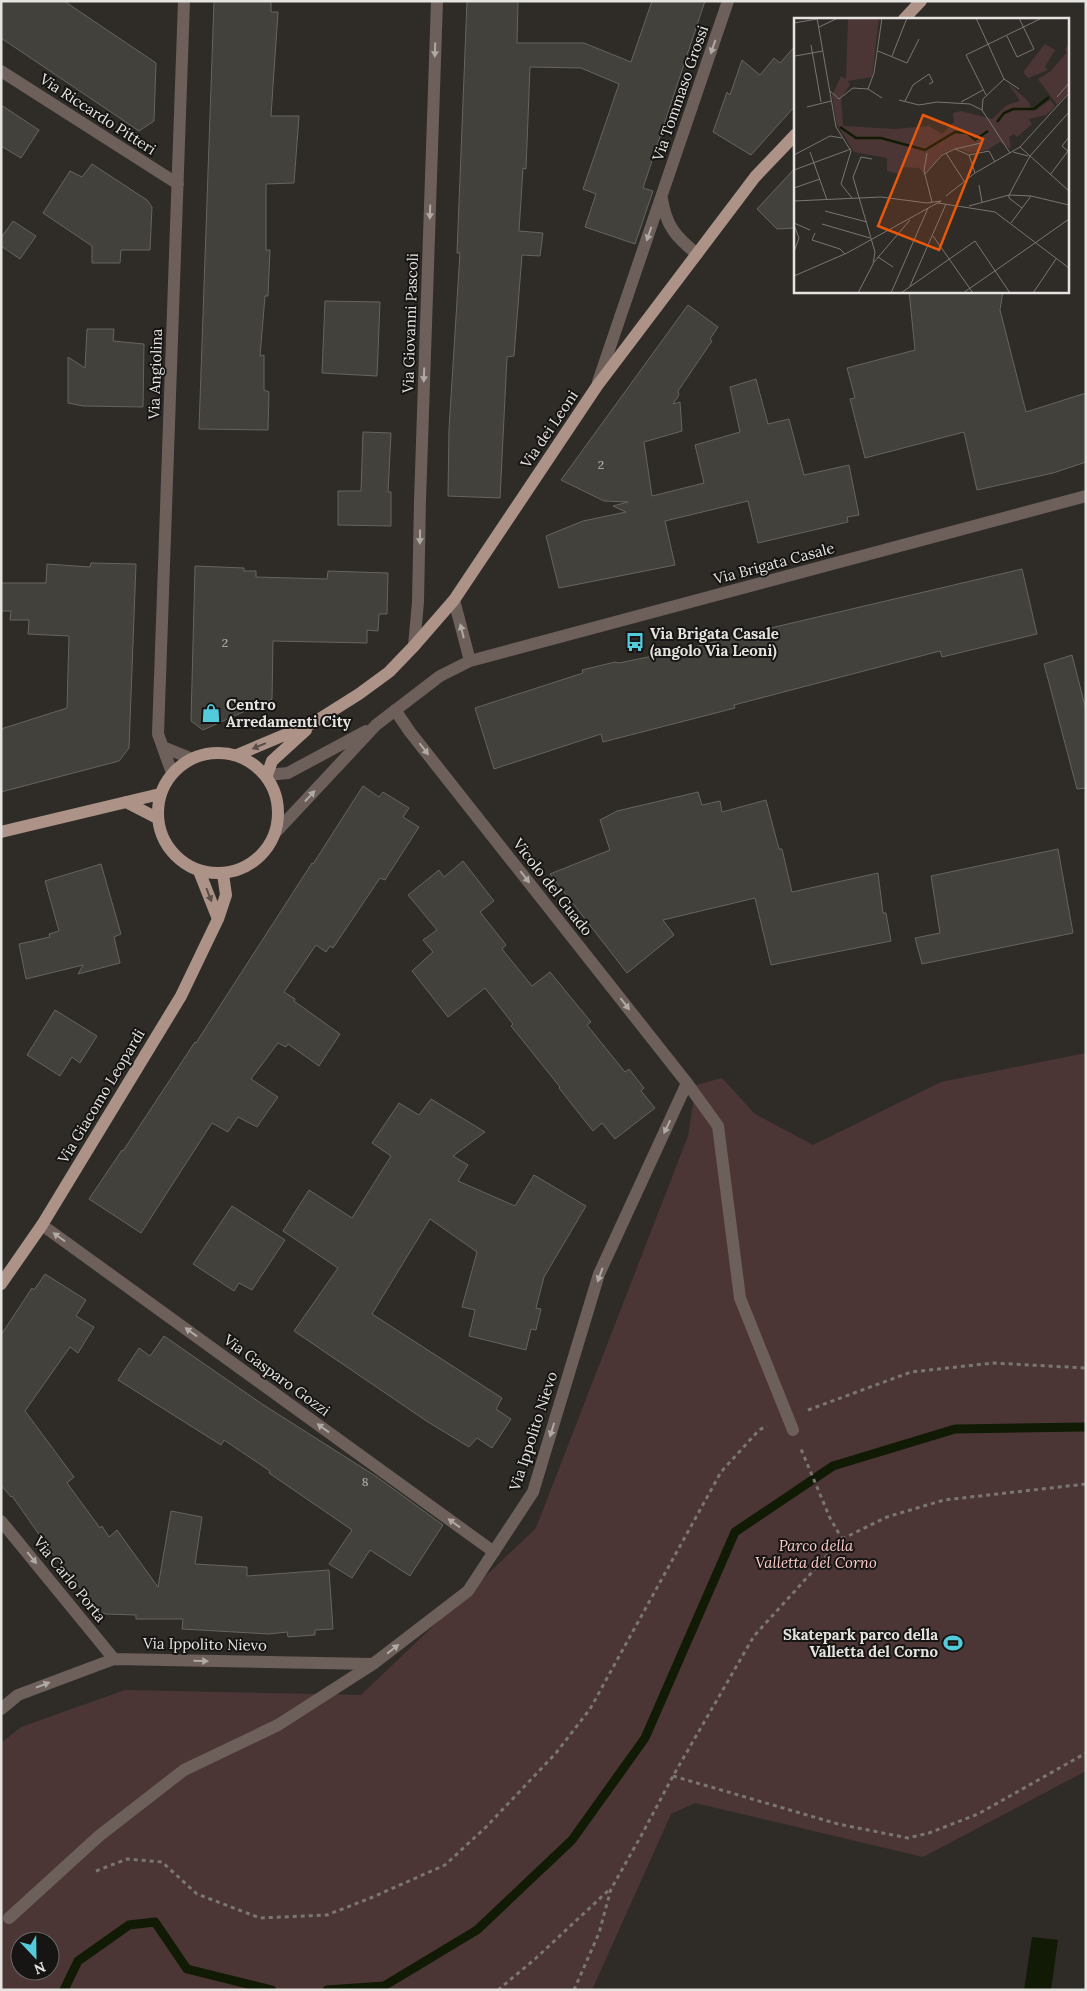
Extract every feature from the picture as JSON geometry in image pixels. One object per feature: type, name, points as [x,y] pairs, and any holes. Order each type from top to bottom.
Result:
[{"type":"main road","points":[[905,18],[921,1]]},
{"type":"main road","name":"Via dei Leoni","points":[[237,755],[313,723],[389,672],[414,646],[454,600],[597,386],[754,177],[794,136]]},
{"type":"main road","name":"Via dei Leoni","points":[[267,775],[272,761],[313,723]]},
{"type":"main road","name":"Via Brigata Casale","points":[[214,752],[237,755],[254,763],[267,775],[276,793],[280,812],[276,832],[265,852],[246,867],[223,874],[199,871],[179,859],[164,840],[157,818],[160,794],[172,774],[190,758],[214,752]]},
{"type":"main road","points":[[1,832],[160,794]]},
{"type":"main road","points":[[126,802],[157,818]]},
{"type":"main road","points":[[199,871],[218,919]]},
{"type":"main road","name":"Via Giacomo Leopardi","points":[[1,1284],[42,1224],[181,996],[218,919],[226,895],[223,874]]},
{"type":"street","name":"Via Angiolina","points":[[172,774],[158,734],[184,1]]},
{"type":"street","name":"Via Giovanni Pascoli","points":[[414,646],[418,602],[420,491],[437,1]]},
{"type":"street","name":"Via Tommaso Grossi","points":[[597,386],[728,1]]},
{"type":"street","name":"Via Riccardo Pitteri","points":[[1,71],[178,184]]},
{"type":"street","points":[[662,196],[665,214],[674,233],[697,254]]},
{"type":"street","name":"Via Brigata Casale","points":[[276,832],[376,725],[440,676],[470,661],[1086,496]]},
{"type":"street","points":[[454,600],[470,661]]},
{"type":"street","name":"Vicolo del Guado","points":[[395,710],[410,732],[687,1083],[718,1126],[740,1298],[793,1430]]},
{"type":"street","name":"Via Brigata Casale","points":[[267,775],[288,773],[376,725]]},
{"type":"street","points":[[163,747],[190,758]]},
{"type":"street","name":"Via Ippolito Nievo","points":[[1,1709],[18,1695],[114,1659],[373,1664],[468,1591],[533,1492],[599,1274],[687,1083]]},
{"type":"street","name":"Via Gasparo Gozzi","points":[[42,1224],[494,1552]]},
{"type":"street","name":"Via Carlo Porta","points":[[1,1521],[114,1659]]},
{"type":"street","points":[[9,1918],[99,1836],[184,1770],[278,1724],[373,1664]]},
{"type":"path","points":[[90,1873],[127,1859],[162,1862],[197,1894],[260,1918],[327,1915],[445,1865],[486,1827],[556,1753],[590,1709],[721,1472],[759,1430],[788,1417],[911,1372],[993,1363],[1086,1368]]},
{"type":"path","points":[[793,1430],[830,1518],[842,1538]]},
{"type":"path","points":[[574,1990],[599,1934],[611,1889],[673,1776],[754,1636],[842,1538],[888,1517],[944,1500],[1086,1484]]},
{"type":"path","points":[[673,1776],[838,1824],[908,1838],[929,1833],[978,1814],[1086,1753]]},
{"type":"path","points":[[498,1990],[535,1959],[611,1889]]},
{"type":"green space","name":"Parco della Valletta del Corno","points":[[1086,1053],[1086,1771],[923,1857],[695,1803],[671,1814],[592,1990],[1,1990],[1,1743],[21,1727],[125,1690],[361,1695],[536,1528],[688,1136],[696,1085],[722,1078],[755,1114],[813,1145],[941,1082]]},
{"type":"shaded area","points":[[1032,1937],[1058,1940],[1051,1990],[1024,1990]]},
{"type":"building","points":[[1,1],[64,1],[156,63],[154,121],[139,131],[1,38]]},
{"type":"building","points":[[214,1],[271,1],[271,12],[278,12],[271,116],[299,116],[294,183],[266,184],[266,250],[270,250],[268,296],[265,296],[260,356],[264,355],[264,390],[269,392],[268,430],[199,429]]},
{"type":"building","points":[[467,1],[518,1],[517,43],[584,43],[631,62],[652,1],[705,1],[643,188],[653,191],[635,244],[585,227],[596,194],[583,189],[619,84],[581,68],[530,67],[526,169],[523,168],[519,231],[543,233],[540,256],[522,255],[514,356],[507,357],[500,498],[448,496],[449,429],[460,253],[457,253]]},
{"type":"building","points":[[794,47],[794,107],[751,155],[713,132],[727,92],[730,95],[742,60],[760,75],[774,58],[780,63]]},
{"type":"building","points":[[1,105],[39,130],[21,158],[1,146]]},
{"type":"building","points":[[92,164],[147,200],[152,207],[150,250],[121,250],[120,263],[92,263],[92,246],[43,213],[70,171],[82,177]]},
{"type":"building","points":[[794,169],[794,228],[777,229],[757,209]]},
{"type":"building","points":[[13,221],[36,236],[20,259],[1,246],[1,238]]},
{"type":"building","points":[[909,292],[1003,292],[1000,310],[1026,412],[1086,393],[1086,462],[1053,473],[977,490],[964,432],[865,458],[850,399],[855,398],[847,368],[915,350]]},
{"type":"building","points":[[325,301],[380,302],[377,376],[322,373]]},
{"type":"building","points":[[688,305],[718,327],[710,339],[712,341],[678,391],[679,395],[673,404],[680,402],[682,431],[644,442],[652,496],[704,483],[695,445],[740,432],[730,387],[756,379],[768,424],[789,419],[804,475],[849,465],[859,515],[847,517],[848,522],[758,543],[748,501],[665,521],[675,565],[559,588],[546,536],[583,521],[626,512],[613,506],[628,502],[604,501],[561,480]]},
{"type":"building","points":[[87,329],[114,329],[113,341],[144,344],[143,407],[83,406],[68,403],[68,357],[85,368]]},
{"type":"building","points":[[363,432],[391,433],[388,492],[391,492],[391,526],[338,525],[338,491],[361,491]]},
{"type":"building","points":[[91,563],[136,564],[129,748],[119,761],[1,792],[1,729],[67,708],[69,636],[28,634],[29,620],[10,620],[11,611],[1,611],[1,583],[46,583],[47,564],[90,567]]},
{"type":"building","points":[[195,566],[244,568],[244,571],[256,571],[256,577],[327,579],[328,571],[388,573],[387,614],[379,614],[378,631],[367,630],[367,643],[273,641],[272,699],[203,730],[191,721]]},
{"type":"building","points":[[1022,569],[1037,634],[942,657],[940,651],[734,705],[735,708],[603,742],[601,734],[494,769],[475,708],[583,673],[582,670],[615,662],[619,663],[653,656],[654,658],[728,638]]},
{"type":"building","points":[[1072,655],[1086,710],[1086,788],[1077,789],[1044,664]]},
{"type":"building","points":[[363,786],[379,797],[383,792],[409,808],[403,817],[419,827],[385,880],[380,878],[333,948],[330,946],[326,952],[316,945],[284,992],[340,1034],[319,1066],[288,1044],[286,1047],[278,1043],[251,1079],[278,1097],[257,1127],[238,1117],[228,1132],[212,1123],[141,1233],[89,1199],[196,1043]]},
{"type":"building","points":[[698,792],[702,805],[720,801],[722,812],[766,800],[779,849],[782,849],[792,892],[878,873],[883,913],[886,913],[891,941],[771,965],[755,898],[663,920],[674,935],[627,973],[550,874],[610,850],[600,820],[617,811]]},
{"type":"building","points":[[1058,849],[1073,933],[922,964],[915,938],[940,933],[931,876]]},
{"type":"building","points":[[463,861],[494,901],[480,912],[506,945],[502,949],[532,986],[550,972],[591,1022],[587,1025],[625,1072],[629,1069],[644,1088],[641,1091],[655,1108],[615,1139],[602,1123],[593,1131],[511,1026],[513,1024],[485,988],[448,1017],[412,971],[433,952],[423,940],[437,930],[408,895],[439,870],[444,877]]},
{"type":"building","points":[[101,864],[121,934],[114,937],[120,963],[78,974],[83,965],[26,979],[19,944],[50,937],[49,934],[59,931],[45,881]]},
{"type":"building","points":[[55,1010],[97,1036],[80,1063],[72,1057],[60,1076],[27,1055]]},
{"type":"building","points":[[431,1099],[485,1132],[453,1156],[468,1165],[458,1181],[515,1206],[534,1175],[586,1206],[544,1277],[536,1308],[541,1309],[536,1330],[531,1329],[526,1350],[469,1336],[475,1310],[462,1307],[477,1252],[430,1219],[372,1314],[502,1398],[496,1409],[511,1419],[492,1448],[477,1438],[469,1447],[428,1422],[294,1331],[338,1268],[283,1231],[309,1190],[352,1218],[391,1156],[372,1143],[399,1103],[419,1115]]},
{"type":"building","points":[[232,1206],[285,1240],[252,1290],[239,1283],[234,1291],[193,1264]]},
{"type":"building","points":[[45,1274],[86,1300],[76,1316],[94,1327],[78,1353],[70,1347],[25,1411],[74,1477],[67,1483],[100,1528],[102,1526],[109,1537],[117,1530],[158,1587],[171,1511],[202,1517],[195,1564],[247,1567],[247,1576],[329,1570],[333,1629],[315,1630],[315,1635],[288,1637],[287,1632],[269,1634],[182,1629],[183,1619],[136,1619],[136,1615],[100,1612],[78,1585],[76,1587],[12,1496],[1,1485],[1,1335],[32,1288],[34,1290]]},
{"type":"building","points":[[164,1336],[262,1404],[377,1477],[443,1525],[410,1576],[370,1550],[352,1578],[329,1564],[352,1530],[224,1440],[221,1445],[118,1380],[139,1348],[150,1356]]},
{"type":"waterway","points":[[327,1990],[384,1986],[477,1930],[572,1840],[645,1738],[735,1532],[833,1466],[955,1429],[1086,1427]]},
{"type":"waterway","points":[[64,1990],[78,1961],[129,1925],[155,1922],[187,1969],[272,1990]]},
{"type":"place","name":"Via Brigata Casale (angolo Via Leoni)","points":[[635,642]]},
{"type":"place","name":"Centro Arredamenti City","points":[[211,713]]},
{"type":"place","name":"Skatepark parco della Valletta del Corno","points":[[953,1643]]}]
